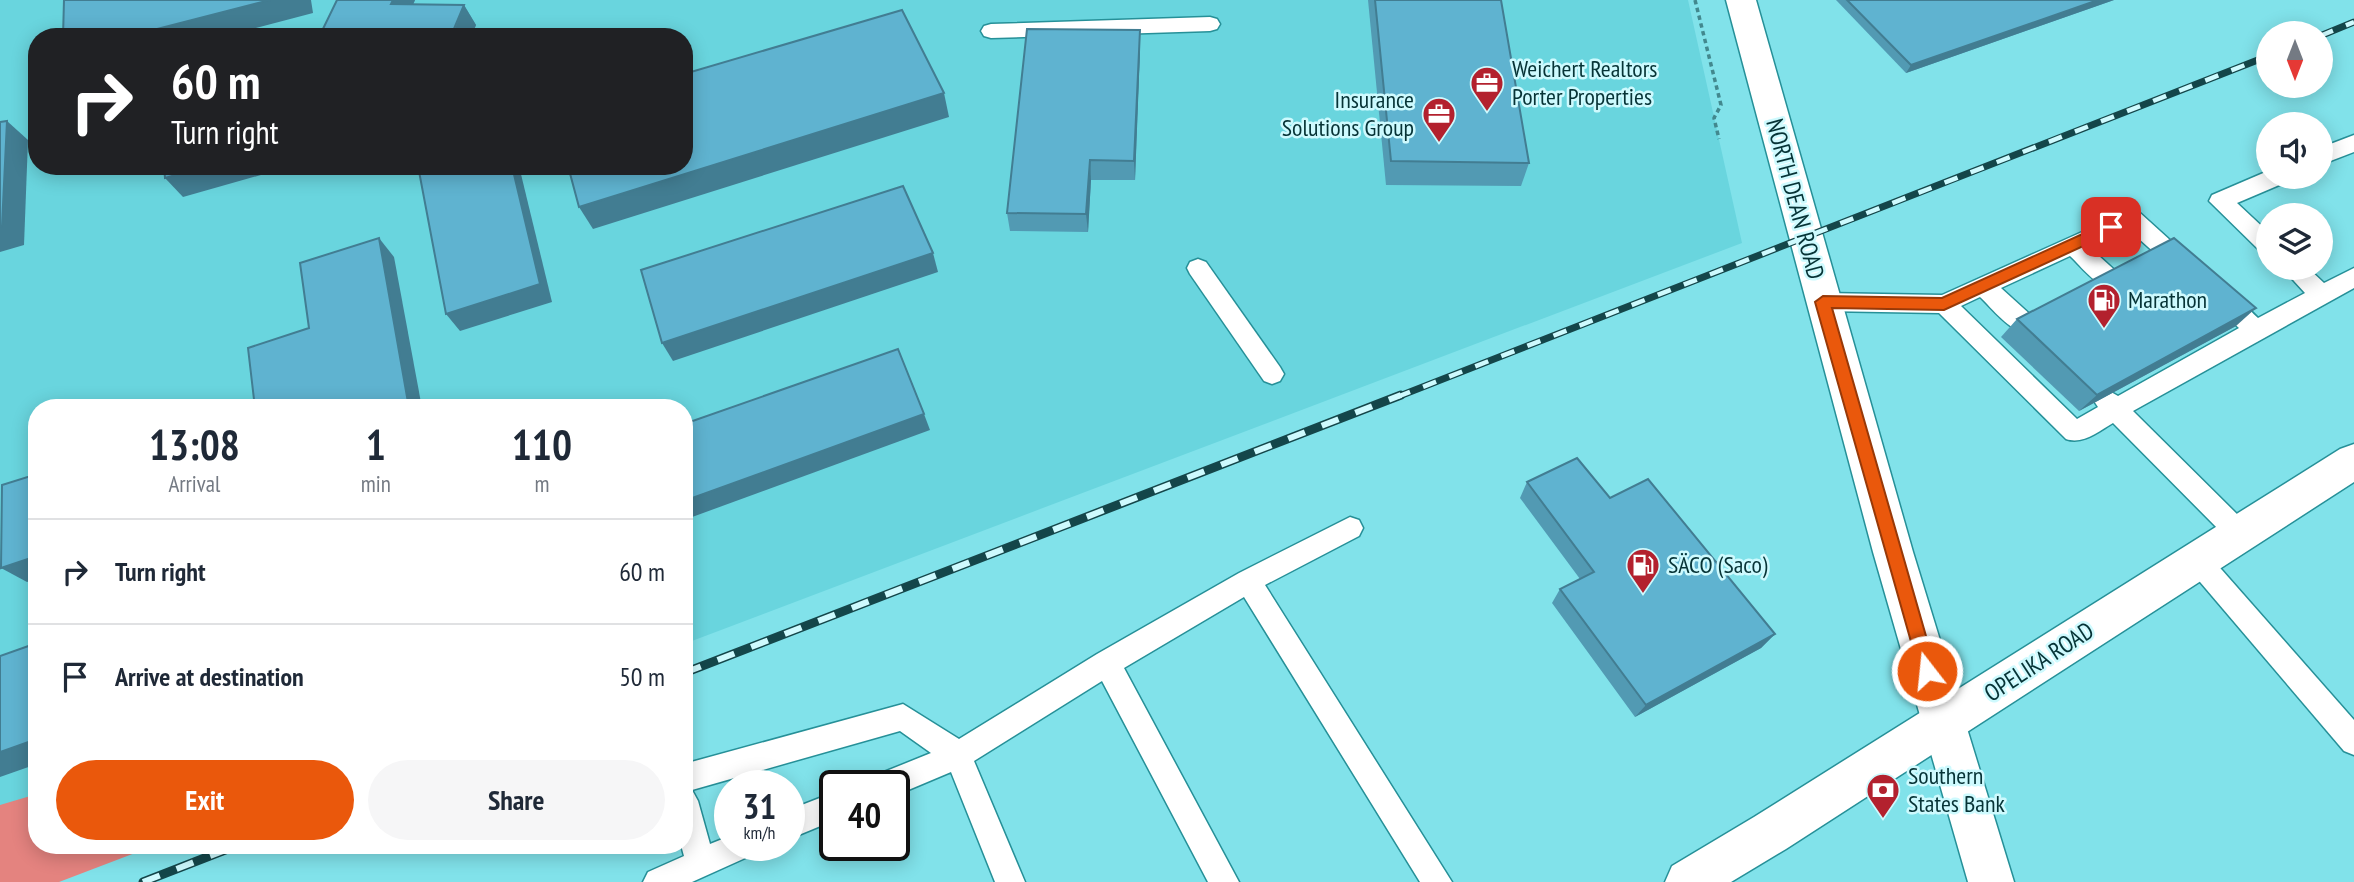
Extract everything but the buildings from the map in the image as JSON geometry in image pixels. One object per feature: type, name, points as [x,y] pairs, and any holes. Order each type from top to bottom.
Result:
[{"type":"street","name":"NORTH DEAN ROAD","points":[[1741,0],[1942,724],[1991,882]]},
{"type":"street","name":"OPELIKA ROAD","points":[[1688,882],[1942,724],[2354,461]]},
{"type":"lane","points":[[991,31],[1210,24]]},
{"type":"lane","points":[[2333,158],[2354,143]]},
{"type":"lane","points":[[2256,186],[2220,201],[2256,234]]},
{"type":"lane","points":[[1823,302],[1944,304],[2131,218],[2256,330]]},
{"type":"lane","points":[[2072,244],[2110,280]]},
{"type":"lane","points":[[1198,268],[1272,374]]},
{"type":"lane","points":[[2318,280],[2342,291]]},
{"type":"lane","points":[[1982,285],[2025,324]]},
{"type":"lane","points":[[1944,304],[2075,432],[2110,403],[2194,356],[2342,291]]},
{"type":"lane","points":[[2110,403],[2240,534]]},
{"type":"lane","points":[[910,775],[958,755],[1107,663],[1248,581],[1350,528]]},
{"type":"lane","points":[[2198,561],[2354,741]]},
{"type":"lane","points":[[1248,581],[1437,882]]},
{"type":"lane","points":[[1107,663],[1224,882]]},
{"type":"lane","points":[[693,775],[903,717],[958,755],[1010,882]]},
{"type":"lane","points":[[693,835],[700,863]]},
{"type":"lane","points":[[658,882],[714,857]]},
{"type":"path","points":[[1695,0],[1721,105],[1714,118],[1719,139]]},
{"type":"shaded area","points":[[0,0],[1688,0],[1742,243],[693,641],[693,399],[28,399],[28,854],[0,882]]},
{"type":"shaded area","points":[[28,797],[28,854],[132,854],[59,882],[0,882],[0,805]]},
{"type":"railway","points":[[2333,31],[2354,22]]},
{"type":"railway","points":[[1397,397],[2256,61]]},
{"type":"railway","points":[[693,670],[1401,395]]},
{"type":"railway","points":[[143,882],[215,854]]},
{"type":"place","name":"Weichert Realtors Porter Properties","points":[[1487,113]]},
{"type":"place","name":"Insurance Solutions Group","points":[[1439,144]]},
{"type":"place","name":"Marathon","points":[[2104,330]]},
{"type":"place","name":"SÄCO (Saco)","points":[[1643,595]]},
{"type":"place","name":"Southern States Bank","points":[[1883,820]]},
{"type":"route","points":[[1927,671],[1823,302],[1944,304],[2111,227]]}]
